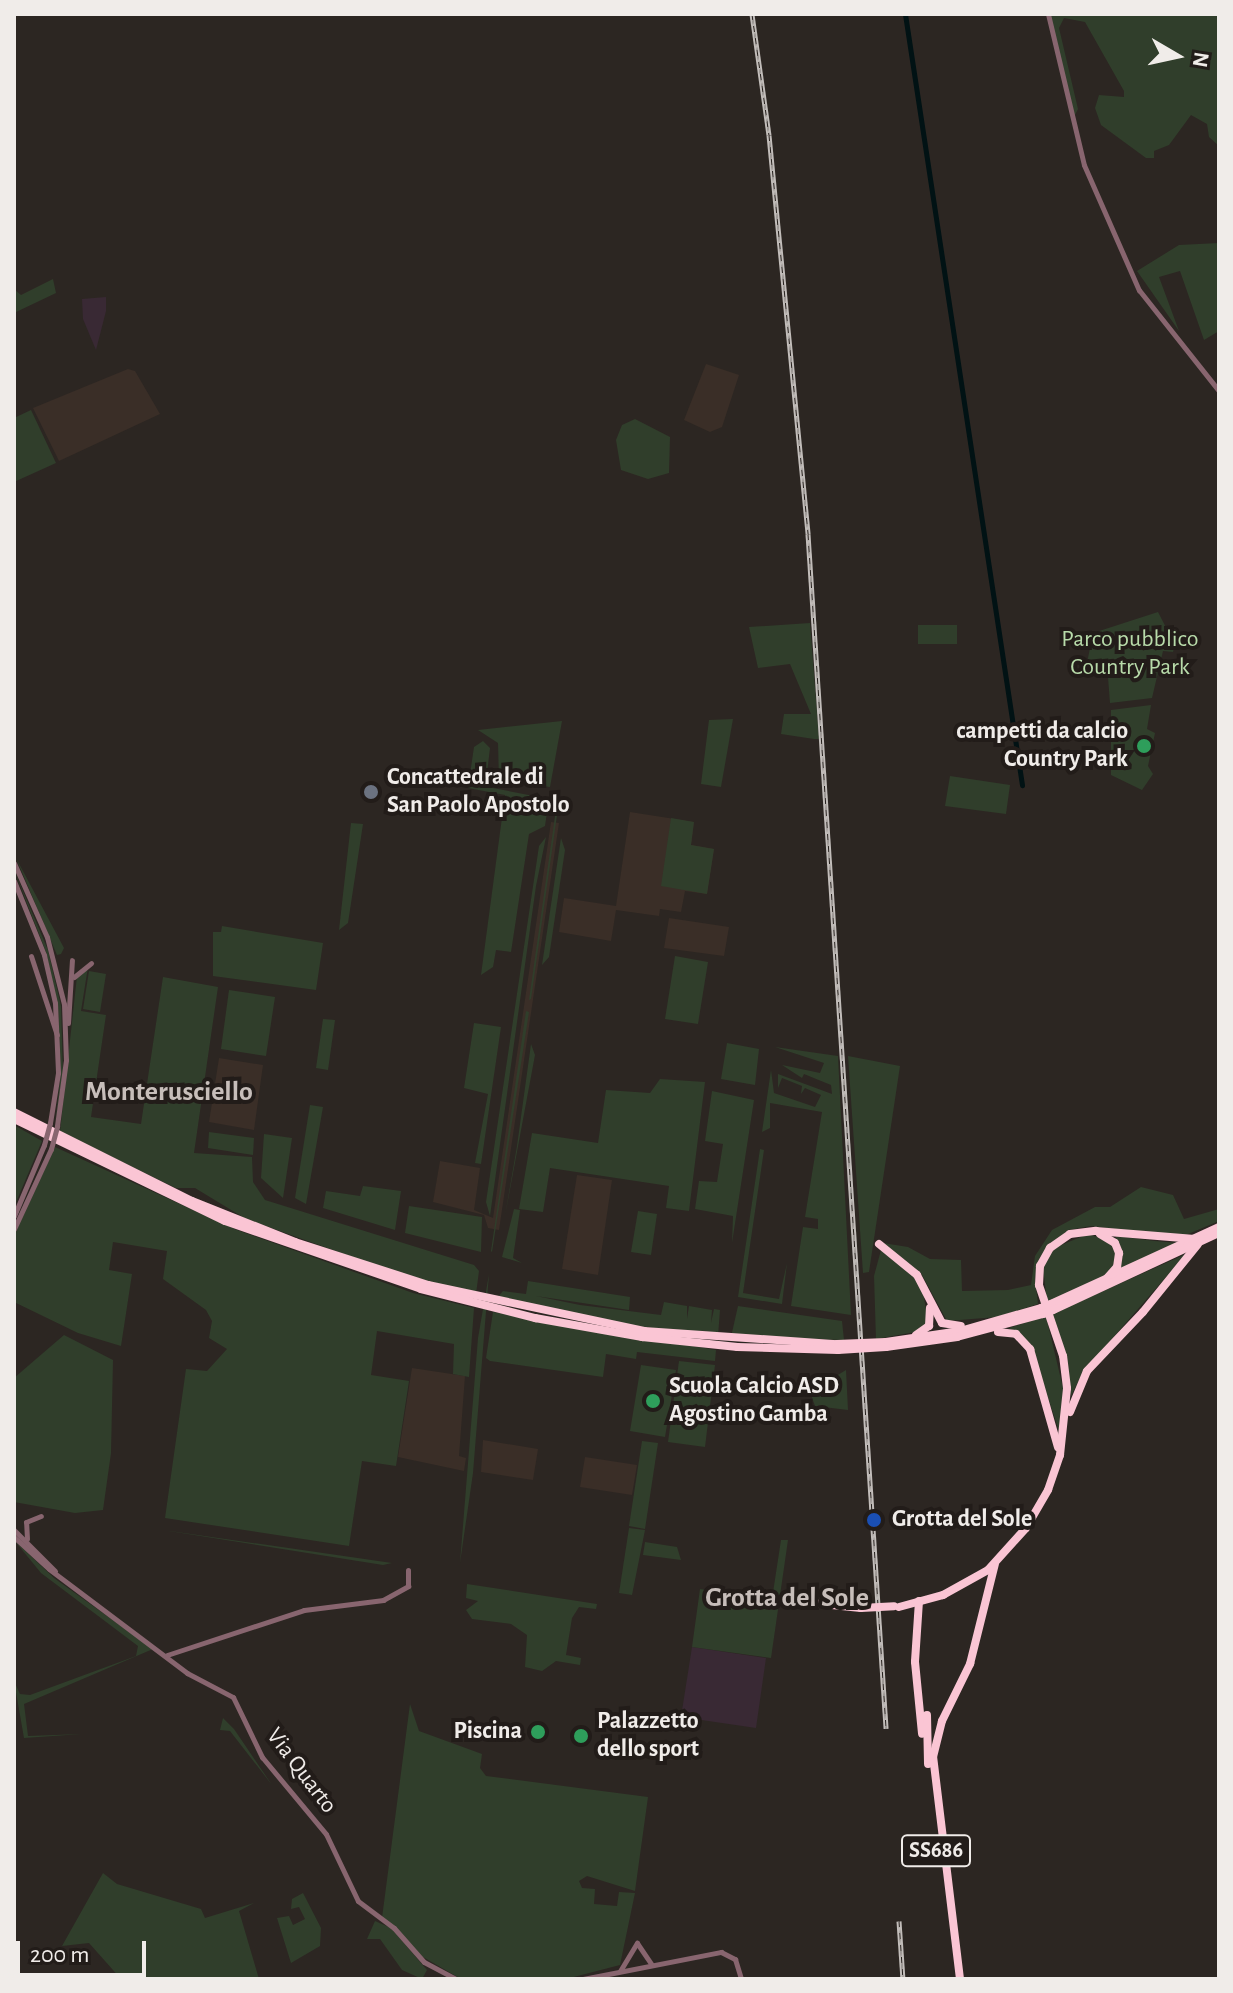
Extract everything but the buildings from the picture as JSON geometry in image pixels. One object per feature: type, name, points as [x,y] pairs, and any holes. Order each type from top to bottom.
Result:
[{"type":"highway","points":[[14,1112],[124,1169],[263,1229],[472,1300]]},
{"type":"highway","points":[[14,1119],[225,1221],[353,1268],[496,1306],[707,1342],[837,1347],[886,1344],[989,1330],[1047,1309],[1196,1241],[1219,1227]]},
{"type":"highway","points":[[1065,1427],[1063,1356],[1041,1294],[1039,1271],[1053,1244],[1087,1231],[1196,1241]]},
{"type":"highway","points":[[1087,1231],[1111,1239],[1119,1253],[1115,1271],[1097,1286]]},
{"type":"highway","points":[[886,1344],[1047,1309],[1219,1233]]},
{"type":"highway","points":[[1065,1427],[1087,1371],[1143,1312],[1196,1241]]},
{"type":"highway","points":[[879,1244],[917,1275],[944,1324],[970,1328]]},
{"type":"highway","points":[[912,1338],[929,1326],[931,1304]]},
{"type":"highway","points":[[989,1330],[1011,1332],[1026,1342],[1060,1455]]},
{"type":"highway","name":"SS686","points":[[930,1757],[942,1721],[970,1664],[984,1593],[995,1564],[1039,1508],[1060,1455],[1065,1427]]},
{"type":"highway","name":"SS686","points":[[970,1579],[1005,1552]]},
{"type":"highway","name":"SS686","points":[[784,1600],[861,1608],[897,1606],[954,1588],[995,1564]]},
{"type":"highway","points":[[970,1579],[984,1593]]},
{"type":"highway","name":"SS686","points":[[920,1601],[916,1616],[915,1669],[930,1757]]},
{"type":"highway","points":[[897,1606],[916,1616]]},
{"type":"highway","name":"SS686","points":[[927,1715],[957,1979]]},
{"type":"street","points":[[1048,14],[1084,165],[1139,290],[1219,391]]},
{"type":"street","points":[[14,863],[47,937],[67,1026]]},
{"type":"street","points":[[14,881],[49,969],[58,1037],[50,1123],[14,1216]]},
{"type":"street","points":[[31,956],[58,1037]]},
{"type":"street","points":[[14,1229],[51,1149],[57,1126],[73,982],[72,960]]},
{"type":"street","points":[[73,982],[80,967],[91,963]]},
{"type":"street","points":[[28,1544],[25,1524],[41,1516]]},
{"type":"street","name":"Via Quarto","points":[[14,1530],[58,1574]]},
{"type":"street","name":"Via Quarto","points":[[14,1537],[58,1574],[167,1655],[237,1702],[262,1757],[326,1834],[363,1908],[390,1925],[424,1962],[456,1979]]},
{"type":"street","points":[[167,1655],[304,1610],[383,1600],[408,1586],[408,1570]]},
{"type":"street","points":[[637,1948],[652,1964]]},
{"type":"street","points":[[635,1968],[637,1948]]},
{"type":"street","points":[[619,1972],[637,1948]]},
{"type":"street","points":[[583,1979],[714,1952],[730,1955],[741,1979]]},
{"type":"shaded area","points":[[106,297],[106,311],[96,350],[83,319],[82,299]]},
{"type":"shaded area","points":[[706,364],[739,375],[722,427],[710,432],[684,420]]},
{"type":"shaded area","points":[[128,369],[135,371],[160,414],[59,461],[33,408]]},
{"type":"shaded area","points":[[630,812],[694,822],[691,845],[714,849],[707,894],[685,891],[681,912],[660,909],[659,916],[616,910],[611,941],[559,932],[564,898],[616,906]]},
{"type":"shaded area","points":[[551,822],[559,823],[499,1230],[488,1228],[484,1215],[433,1202],[440,1161],[480,1168],[474,1210],[493,1218]]},
{"type":"shaded area","points":[[669,918],[729,927],[724,956],[664,948]]},
{"type":"shaded area","points":[[219,1058],[263,1065],[254,1130],[209,1122]]},
{"type":"shaded area","points":[[577,1175],[612,1180],[598,1275],[562,1269]]},
{"type":"shaded area","points":[[412,1368],[465,1376],[459,1456],[466,1458],[464,1471],[398,1457]]},
{"type":"shaded area","points":[[483,1440],[538,1449],[533,1480],[481,1472]]},
{"type":"shaded area","points":[[585,1457],[637,1465],[632,1495],[580,1487]]},
{"type":"shaded area","points":[[692,1647],[766,1658],[756,1728],[681,1717]]},
{"type":"green space","points":[[1050,14],[1219,14],[1219,146],[1209,137],[1207,124],[1191,115],[1169,145],[1154,151],[1154,158],[1146,158],[1101,125],[1095,108],[1099,95],[1124,97],[1124,91],[1085,22],[1064,18],[1059,28],[1078,109],[1074,117]]},
{"type":"green space","points":[[1219,243],[1219,331],[1204,340],[1180,271],[1159,277],[1179,331],[1137,271],[1179,245]]},
{"type":"green space","points":[[53,279],[56,293],[14,313],[14,289],[21,295]]},
{"type":"green space","points":[[31,410],[56,463],[14,482],[14,418]]},
{"type":"green space","points":[[635,419],[670,437],[669,473],[648,479],[621,470],[616,440],[622,425]]},
{"type":"green space","name":"Parco pubblico Country Park","points":[[1158,612],[1175,645],[1173,652],[1163,651],[1152,698],[1110,703],[1108,677],[1098,677],[1087,663],[1093,633]]},
{"type":"green space","points":[[810,623],[819,739],[781,734],[784,714],[811,714],[790,664],[758,668],[749,627]]},
{"type":"green space","points":[[918,625],[957,625],[957,644],[918,644]]},
{"type":"green space","name":"Parco pubblico Country Park","points":[[1151,705],[1147,729],[1155,733],[1148,766],[1153,774],[1142,790],[1111,775],[1111,710]]},
{"type":"green space","points":[[733,719],[721,787],[701,784],[709,720]]},
{"type":"green space","points":[[562,721],[550,787],[499,780],[498,743],[478,730]]},
{"type":"green space","points":[[483,741],[490,748],[487,773],[493,788],[549,799],[545,826],[529,834],[511,952],[496,950],[493,967],[481,975],[505,795],[468,788],[474,747]]},
{"type":"green space","points":[[950,776],[1010,785],[1006,814],[945,806]]},
{"type":"green space","points":[[557,802],[531,999],[529,1000]]},
{"type":"green space","points":[[671,818],[694,822],[691,845],[714,849],[707,894],[661,886]]},
{"type":"green space","points":[[351,823],[363,824],[348,923],[339,930]]},
{"type":"green space","points":[[546,837],[536,886],[490,1216],[486,1202],[539,846]]},
{"type":"green space","points":[[561,838],[565,850],[549,957],[542,965]]},
{"type":"green space","points":[[16,858],[64,948],[61,954],[57,955]]},
{"type":"green space","points":[[14,870],[48,950],[61,1006],[63,1074],[55,1125],[61,1072],[58,1007],[46,952]]},
{"type":"green space","points":[[222,926],[323,943],[316,990],[213,976],[213,932],[221,932]]},
{"type":"green space","points":[[675,956],[708,962],[698,1024],[665,1019]]},
{"type":"green space","points":[[88,967],[81,1011],[106,1015],[91,1117],[141,1124],[163,977],[218,987],[194,1153],[252,1157],[253,1182],[265,1200],[474,1265],[479,1271],[476,1294],[400,1274],[246,1219],[195,1188],[176,1188],[60,1132],[77,976]]},
{"type":"green space","points":[[89,971],[106,974],[100,1012],[83,1009]]},
{"type":"green space","points":[[229,990],[275,997],[266,1056],[221,1049]]},
{"type":"green space","points":[[526,1011],[529,1012],[492,1252],[491,1251]]},
{"type":"green space","points":[[323,1019],[335,1020],[328,1070],[316,1068]]},
{"type":"green space","points":[[474,1023],[501,1027],[481,1164],[475,1163],[488,1094],[464,1088]]},
{"type":"green space","points":[[727,1043],[759,1049],[755,1085],[721,1079]]},
{"type":"green space","points":[[531,1044],[535,1055],[505,1216],[517,1146]]},
{"type":"green space","points":[[775,1047],[838,1056],[851,1315],[791,1306],[803,1227],[818,1229],[818,1219],[805,1217],[822,1112],[770,1103],[770,1128],[762,1132],[771,1070],[774,1093],[815,1107],[821,1095],[805,1088],[801,1094],[802,1086],[782,1078],[778,1088],[778,1074],[832,1094],[831,1085],[804,1074],[802,1078],[782,1065],[820,1073],[824,1063]]},
{"type":"green space","points":[[848,1056],[900,1066],[869,1272],[863,1273]]},
{"type":"green space","points":[[660,1079],[705,1082],[689,1211],[666,1208],[669,1186],[550,1168],[543,1212],[519,1209],[532,1133],[598,1143],[606,1090],[650,1093]]},
{"type":"green space","points":[[712,1091],[754,1100],[732,1243],[733,1216],[695,1209],[699,1181],[717,1182],[723,1144],[705,1141]]},
{"type":"green space","points":[[310,1105],[323,1107],[306,1204],[295,1198]]},
{"type":"green space","points":[[14,1125],[42,1141],[14,1207]]},
{"type":"green space","points":[[209,1132],[254,1138],[253,1155],[208,1148]]},
{"type":"green space","points":[[264,1134],[292,1138],[283,1198],[261,1178]]},
{"type":"green space","points":[[55,1147],[237,1230],[413,1293],[474,1308],[469,1377],[453,1374],[454,1344],[377,1331],[371,1375],[409,1381],[396,1466],[362,1461],[349,1546],[165,1518],[186,1369],[207,1371],[227,1349],[209,1338],[212,1321],[206,1310],[163,1279],[167,1251],[113,1242],[109,1270],[132,1274],[121,1346],[78,1333],[14,1302],[14,1236]]},
{"type":"green space","points":[[760,1149],[764,1150],[743,1293],[779,1299],[787,1263],[782,1304],[738,1297]]},
{"type":"green space","points":[[363,1186],[401,1191],[395,1230],[323,1208],[326,1191],[360,1196]]},
{"type":"green space","points":[[1141,1187],[1173,1195],[1184,1219],[1219,1209],[1219,1221],[1181,1237],[1091,1226],[1068,1230],[1040,1257],[1035,1278],[1038,1304],[997,1317],[947,1321],[921,1273],[883,1243],[908,1247],[930,1259],[961,1260],[962,1291],[1008,1290],[1031,1285],[1035,1256],[1052,1230],[1095,1207],[1110,1207]]},
{"type":"green space","points":[[409,1206],[482,1217],[481,1252],[405,1233]]},
{"type":"green space","points":[[514,1209],[520,1210],[513,1258],[522,1263],[502,1257]]},
{"type":"green space","points":[[638,1211],[657,1214],[651,1255],[631,1252]]},
{"type":"green space","points":[[1088,1234],[1110,1241],[1117,1257],[1110,1274],[1047,1302],[1043,1267],[1054,1248]]},
{"type":"green space","points":[[1116,1236],[1155,1241],[1178,1243],[1116,1274]]},
{"type":"green space","points":[[881,1250],[913,1275],[923,1292],[928,1322],[915,1332],[876,1339],[874,1276]]},
{"type":"green space","points":[[1186,1254],[1083,1372],[1071,1396],[1052,1314]]},
{"type":"green space","points":[[489,1274],[473,1473],[460,1563],[478,1338]]},
{"type":"green space","points":[[528,1281],[630,1297],[629,1310],[536,1296],[580,1305],[661,1315],[664,1302],[687,1306],[687,1319],[689,1306],[712,1310],[711,1323],[714,1309],[720,1310],[718,1336],[605,1322],[496,1299],[503,1291],[526,1294]]},
{"type":"green space","points":[[738,1306],[842,1321],[844,1340],[731,1337]]},
{"type":"green space","points":[[493,1312],[716,1350],[715,1361],[637,1352],[636,1359],[606,1354],[603,1377],[490,1361],[486,1358]]},
{"type":"green space","points":[[1046,1316],[1063,1388],[1060,1434],[1031,1346],[1009,1328]]},
{"type":"green space","points":[[64,1335],[113,1360],[111,1453],[103,1510],[75,1513],[14,1502],[14,1378]]},
{"type":"green space","points":[[679,1361],[715,1365],[705,1447],[668,1442]]},
{"type":"green space","name":"Scuola Calcio ASD Agostino Gamba","points":[[641,1365],[676,1370],[665,1437],[630,1431]]},
{"type":"green space","points":[[846,1370],[848,1410],[815,1406],[810,1392]]},
{"type":"green space","points":[[642,1441],[658,1443],[645,1529],[629,1526]]},
{"type":"green space","points":[[629,1528],[645,1530],[632,1595],[619,1593]]},
{"type":"green space","points":[[170,1531],[392,1563],[383,1565]]},
{"type":"green space","points":[[14,1540],[54,1578],[153,1649],[24,1704],[28,1736],[82,1734],[24,1738],[14,1681],[20,1694],[30,1695],[136,1656],[138,1646],[41,1573]]},
{"type":"green space","points":[[781,1540],[788,1540],[771,1658],[692,1647],[700,1589],[772,1599]]},
{"type":"green space","points":[[645,1542],[677,1547],[681,1560],[643,1555]]},
{"type":"green space","points":[[467,1584],[597,1604],[596,1609],[579,1607],[572,1618],[566,1655],[581,1658],[580,1665],[556,1661],[542,1671],[525,1667],[527,1635],[511,1624],[472,1619],[466,1610],[478,1601],[466,1598]]},
{"type":"green space","points":[[410,1704],[419,1731],[482,1754],[480,1768],[486,1776],[648,1797],[635,1891],[587,1876],[579,1881],[582,1888],[595,1889],[594,1904],[617,1906],[619,1892],[635,1893],[620,1965],[566,1979],[461,1979],[423,1957],[382,1918]]},
{"type":"green space","points":[[223,1718],[272,1785],[230,1731],[220,1730]]},
{"type":"green space","points":[[103,1873],[117,1884],[201,1909],[205,1918],[254,1903],[239,1911],[259,1979],[121,1979],[89,1943],[62,1946]]},
{"type":"green space","points":[[303,1893],[321,1928],[320,1946],[291,1963],[277,1918],[289,1916],[293,1925],[305,1919],[299,1907],[291,1909],[292,1899]]},
{"type":"green space","points":[[375,1921],[391,1928],[427,1970],[422,1979],[402,1970],[380,1939],[367,1939]]},
{"type":"waterway","points":[[905,14],[1022,785]]},
{"type":"railway","points":[[752,14],[769,135],[808,534],[886,1728]]},
{"type":"railway","points":[[899,1921],[903,1979]]},
{"type":"place","name":"campetti da calcio Country Park","points":[[1144,746]]},
{"type":"place","name":"Concattedrale di San Paolo Apostolo","points":[[371,792]]},
{"type":"place","name":"Scuola Calcio ASD Agostino Gamba","points":[[653,1401]]},
{"type":"place","name":"Grotta del Sole","points":[[874,1520]]},
{"type":"place","name":"Piscina","points":[[538,1732]]},
{"type":"place","name":"Palazzetto dello sport","points":[[581,1736]]},
{"type":"district","name":"Monterusciello","points":[[169,1092]]},
{"type":"district","name":"Grotta del Sole","points":[[787,1598]]}]
